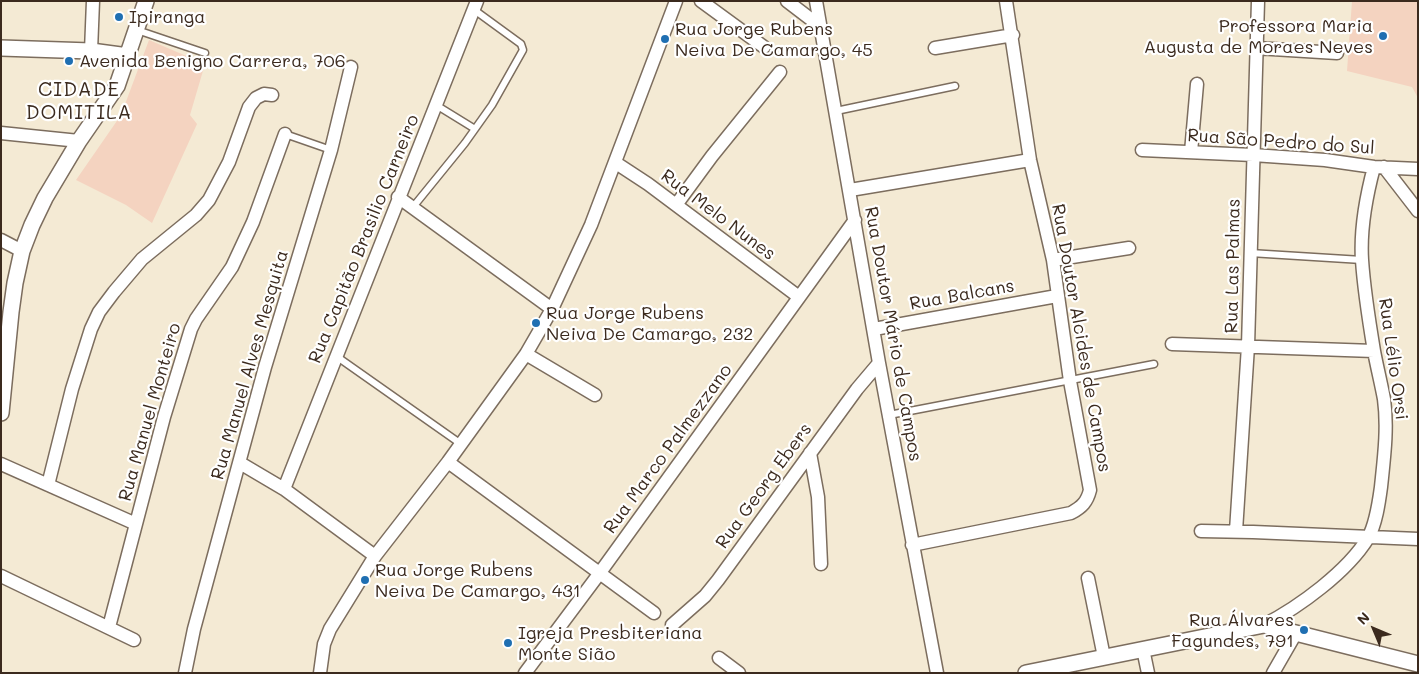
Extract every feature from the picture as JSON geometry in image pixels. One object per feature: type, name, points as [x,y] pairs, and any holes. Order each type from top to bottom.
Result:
[{"type":"street","points":[[91,51],[93,1]]},
{"type":"street","points":[[1,412],[6,312],[22,251],[45,198],[80,141],[118,86],[146,1]]},
{"type":"street","points":[[320,673],[322,656],[330,630],[376,556],[448,462],[526,354],[552,309],[591,225],[616,163],[676,1]]},
{"type":"street","points":[[701,1],[764,47]]},
{"type":"street","points":[[787,1],[821,28]]},
{"type":"street","name":"Rua Doutor Mário de Campos","points":[[816,1],[879,363],[937,673]]},
{"type":"street","name":"Rua Doutor Alcides de Campos","points":[[912,545],[1070,513],[1081,507],[1087,500],[1090,490],[1070,381],[1053,260],[1030,160],[1006,1]]},
{"type":"street","name":"Rua Las Palmas","points":[[1236,531],[1248,346],[1252,155],[1258,1]]},
{"type":"street","name":"Rua Capitão Brasilio Carneiro","points":[[284,489],[475,5]]},
{"type":"street","points":[[935,48],[1012,35]]},
{"type":"street","points":[[1,48],[91,51],[128,56]]},
{"type":"street","points":[[1256,48],[1337,53]]},
{"type":"street","name":"Rua Manuel Alves Mesquita","points":[[185,673],[197,619],[265,366],[331,150],[351,67]]},
{"type":"street","points":[[676,205],[712,156],[780,72]]},
{"type":"street","points":[[1191,152],[1197,84]]},
{"type":"street","points":[[48,485],[72,389],[91,329],[99,312],[142,259],[196,215],[210,200],[229,162],[249,107],[256,98],[264,94],[272,94]]},
{"type":"street","points":[[1,133],[80,141]]},
{"type":"street","name":"Rua Manuel Monteiro","points":[[108,627],[164,418],[191,329],[196,318],[232,267],[253,222],[285,134]]},
{"type":"street","name":"Rua São Pedro do Sul","points":[[1142,150],[1325,160],[1379,167],[1418,169]]},
{"type":"street","points":[[850,190],[1030,160]]},
{"type":"street","name":"Rua Melo Nunes","points":[[616,163],[676,205],[799,297]]},
{"type":"street","points":[[1379,167],[1418,210]]},
{"type":"street","name":"Rua Lélio Orsi","points":[[1264,625],[1281,617],[1340,572],[1369,536],[1380,497],[1385,435],[1384,401],[1374,351],[1362,260],[1364,214],[1379,167]]},
{"type":"street","points":[[398,197],[552,309]]},
{"type":"street","name":"Rua Marco Palmezzano","points":[[525,673],[599,574],[855,220]]},
{"type":"street","points":[[1,240],[22,251]]},
{"type":"street","points":[[1053,260],[1130,248]]},
{"type":"street","name":"Rua Balcans","points":[[874,329],[1057,296]]},
{"type":"street","points":[[1172,344],[1374,351]]},
{"type":"street","points":[[526,354],[595,395]]},
{"type":"street","name":"Rua Georg Ebers","points":[[672,626],[705,596],[714,585],[857,389],[879,363]]},
{"type":"street","points":[[810,453],[818,497],[821,564]]},
{"type":"street","points":[[448,462],[654,613]]},
{"type":"street","points":[[240,463],[284,489],[376,556]]},
{"type":"street","points":[[1,464],[136,524]]},
{"type":"street","points":[[1201,531],[1418,539]]},
{"type":"street","points":[[1,576],[134,640]]},
{"type":"street","points":[[1088,578],[1104,657]]},
{"type":"street","points":[[1026,673],[1062,669],[1104,657],[1264,625],[1418,664]]},
{"type":"street","points":[[1273,673],[1296,633]]},
{"type":"street","points":[[1143,649],[1148,673]]},
{"type":"street","points":[[719,658],[738,673]]},
{"type":"lane","points":[[413,207],[492,105],[524,48],[475,5]]},
{"type":"lane","points":[[137,30],[205,53]]},
{"type":"lane","points":[[836,111],[955,86]]},
{"type":"lane","points":[[436,105],[475,129]]},
{"type":"lane","points":[[285,134],[331,150]]},
{"type":"lane","points":[[1250,253],[1362,260]]},
{"type":"lane","points":[[336,356],[461,444]]},
{"type":"lane","points":[[889,415],[1154,364]]},
{"type":"shaded area","name":"Professora Maria Augusta de Moraes Neves","points":[[1352,1],[1418,1],[1418,98],[1412,87],[1347,71]]},
{"type":"shaded area","points":[[149,40],[205,64],[190,115],[197,124],[152,223],[126,205],[76,180],[121,115]]},
{"type":"place","name":"Ipiranga","points":[[119,17]]},
{"type":"place","name":"Professora Maria Augusta de Moraes Neves","points":[[1383,36]]},
{"type":"place","name":"Rua Jorge Rubens Neiva De Camargo, 45","points":[[665,39]]},
{"type":"place","name":"Avenida Benigno Carrera, 706","points":[[69,61]]},
{"type":"place","name":"Rua Jorge Rubens Neiva De Camargo, 232","points":[[536,323]]},
{"type":"place","name":"Rua Jorge Rubens Neiva De Camargo, 431","points":[[365,580]]},
{"type":"place","name":"Rua Álvares Fagundes, 791","points":[[1304,630]]},
{"type":"place","name":"Igreja Presbiteriana Monte Sião","points":[[508,643]]},
{"type":"district","name":"CIDADE DOMITILA","points":[[79,102]]}]
